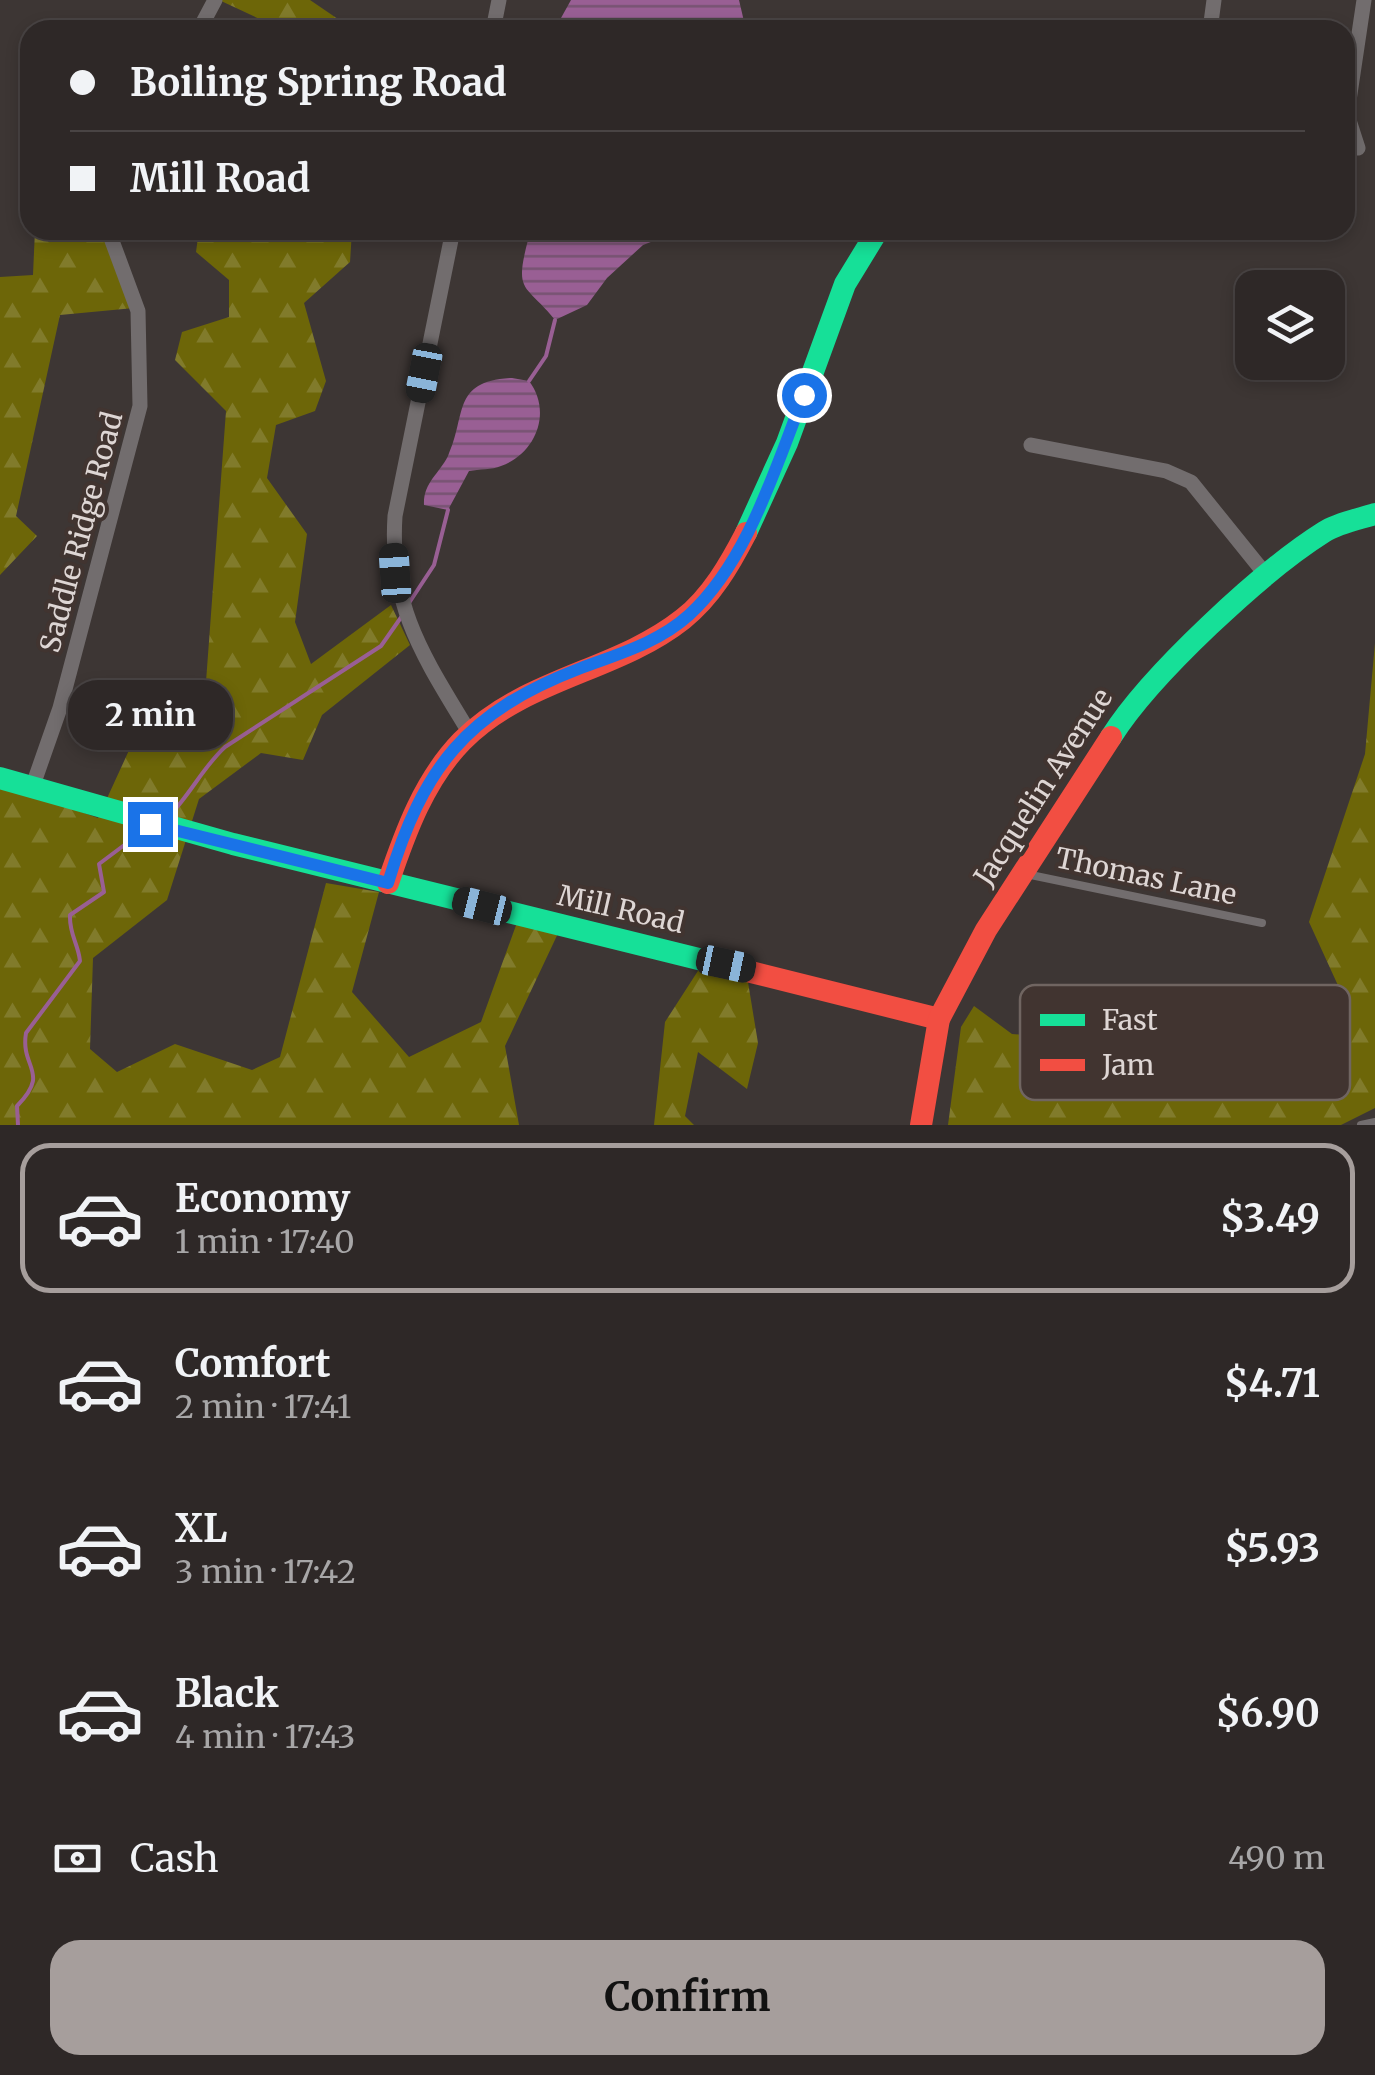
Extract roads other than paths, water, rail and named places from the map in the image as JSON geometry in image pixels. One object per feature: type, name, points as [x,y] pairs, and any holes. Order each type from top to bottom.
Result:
[{"type":"street","points":[[1355,60],[1364,0]]},
{"type":"street","points":[[1355,139],[1358,148]]},
{"type":"street","name":"Saddle Ridge Road","points":[[32,788],[60,708],[140,406],[138,311],[112,240]]},
{"type":"street","points":[[451,240],[395,516],[393,546],[397,588],[412,635],[469,732]]},
{"type":"street","points":[[388,883],[419,796],[469,732],[534,686],[654,639],[704,599],[734,558],[782,452],[846,272],[870,240]]},
{"type":"street","points":[[1031,446],[1166,471],[1190,482],[1266,575]]},
{"type":"street","name":"Jacquelin Avenue","points":[[921,1125],[939,1019],[1095,755],[1145,687],[1266,575],[1327,530],[1375,514]]},
{"type":"street","name":"Mill Road","points":[[0,778],[172,831],[939,1019]]},
{"type":"lane","name":"Thomas Lane","points":[[1022,873],[1262,924]]},
{"type":"lane","points":[[1361,1125],[1375,1122]]},
{"type":"waterway","points":[[529,381],[546,356],[555,320]]},
{"type":"waterway","points":[[409,603],[434,565],[448,510]]},
{"type":"waterway","points":[[167,818],[225,747],[381,646],[402,616]]},
{"type":"waterway","points":[[18,1125],[17,1106],[33,1077],[26,1033],[80,961],[70,915],[104,892],[99,864],[127,843]]}]
